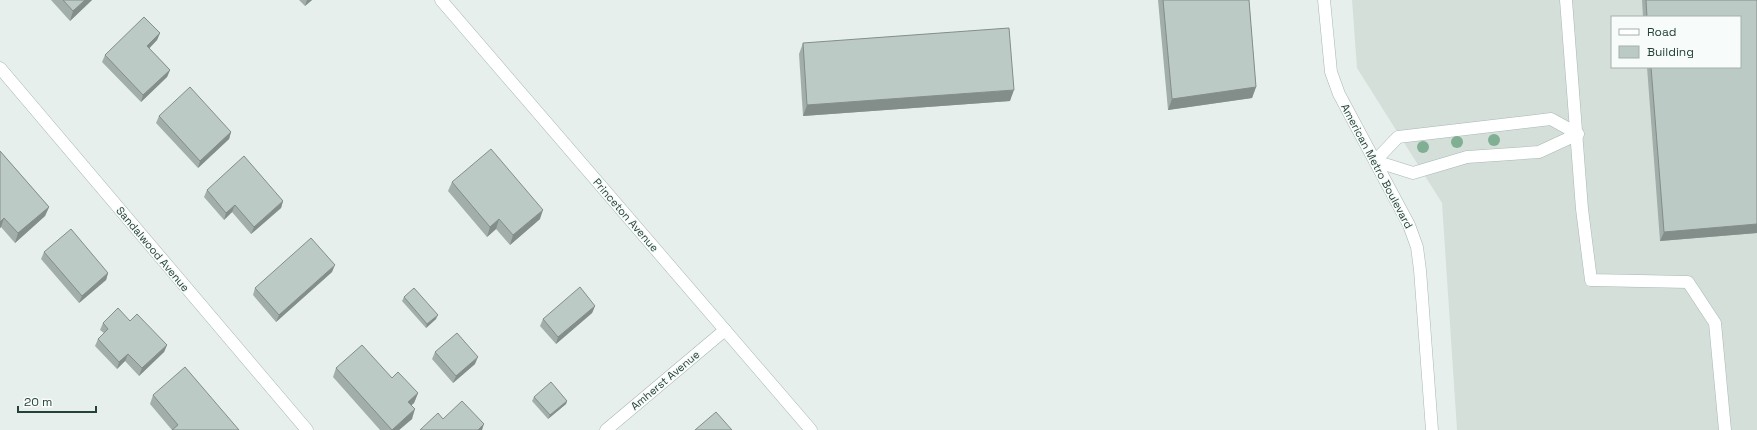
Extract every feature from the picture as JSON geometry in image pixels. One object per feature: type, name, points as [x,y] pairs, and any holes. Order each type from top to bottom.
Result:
[{"type":"street","name":"Princeton Avenue","points":[[441,0],[810,430]]},
{"type":"street","name":"American Metro Boulevard","points":[[1324,0],[1331,72],[1344,104],[1404,215],[1417,247],[1432,430]]},
{"type":"street","points":[[1566,0],[1578,134],[1582,209],[1591,280],[1688,282],[1715,324],[1725,430]]},
{"type":"street","name":"Sandalwood Avenue","points":[[0,68],[307,430]]},
{"type":"street","points":[[1551,118],[1578,134],[1539,152],[1467,157],[1413,173],[1375,161],[1398,137],[1551,118]]},
{"type":"street","name":"Amherst Avenue","points":[[606,430],[725,330]]},
{"type":"shaded area","points":[[1352,0],[1757,0],[1757,430],[1457,430],[1442,203],[1357,68]]},
{"type":"building","points":[[63,0],[85,0],[73,11]]},
{"type":"building","points":[[1163,0],[1249,0],[1256,87],[1172,99]]},
{"type":"building","points":[[1646,0],[1757,0],[1757,224],[1664,232],[1651,68],[1741,68],[1741,16],[1647,16]]},
{"type":"building","points":[[144,17],[160,33],[147,46],[170,70],[143,95],[105,55]]},
{"type":"building","points":[[1009,28],[1014,90],[807,105],[803,43]]},
{"type":"building","points":[[190,87],[231,132],[200,161],[159,116]]},
{"type":"building","points":[[491,149],[543,210],[513,235],[499,219],[490,227],[452,182]]},
{"type":"building","points":[[0,151],[49,207],[18,233],[4,218],[0,222]]},
{"type":"building","points":[[244,156],[283,201],[254,227],[235,205],[226,213],[207,190]]},
{"type":"building","points":[[71,229],[108,273],[82,296],[44,252]]},
{"type":"building","points":[[311,238],[335,265],[279,315],[255,288]]},
{"type":"building","points":[[580,287],[595,306],[558,337],[543,319]]},
{"type":"building","points":[[414,288],[438,315],[427,324],[404,297]]},
{"type":"building","points":[[118,308],[130,321],[137,314],[167,345],[142,368],[128,354],[119,362],[98,339],[108,329],[103,323]]},
{"type":"building","points":[[457,333],[478,357],[456,376],[435,352]]},
{"type":"building","points":[[362,345],[392,378],[398,372],[418,393],[408,402],[415,409],[392,430],[336,368]]},
{"type":"building","points":[[185,367],[239,430],[172,430],[178,425],[153,395]]},
{"type":"building","points":[[551,382],[567,401],[550,415],[534,397]]},
{"type":"building","points":[[462,401],[484,424],[478,430],[420,430],[438,413],[443,419]]},
{"type":"building","points":[[716,412],[732,430],[695,430]]}]
